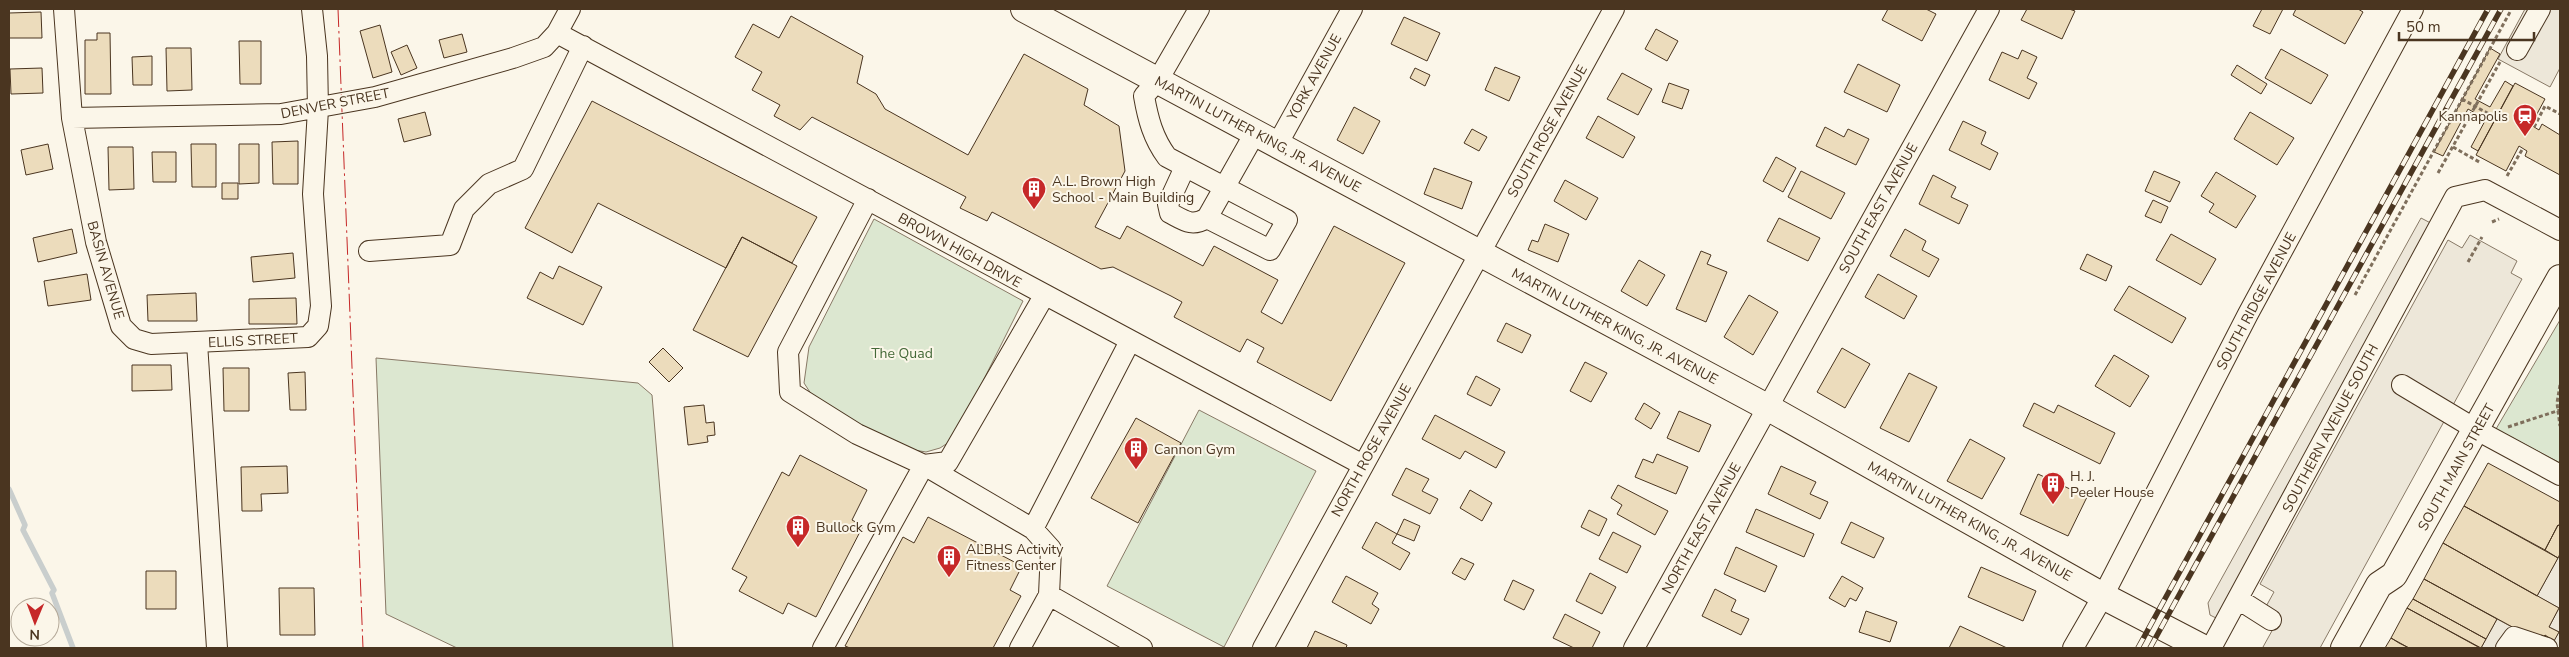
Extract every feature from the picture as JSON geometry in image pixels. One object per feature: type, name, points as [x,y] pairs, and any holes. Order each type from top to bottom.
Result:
[{"type":"main road","name":"MARTIN LUTHER KING, JR. AVENUE","points":[[1024,9],[1767,407],[2103,596],[2203,648]]},
{"type":"main road","name":"SOUTH MAIN STREET","points":[[2344,648],[2379,584],[2394,576],[2560,278]]},
{"type":"main road","points":[[2363,648],[2392,595],[2394,576]]},
{"type":"street","name":"BASIN AVENUE","points":[[64,9],[72,118],[96,242],[122,326],[134,339],[151,344],[197,343]]},
{"type":"street","points":[[312,9],[317,56],[318,109]]},
{"type":"street","name":"DENVER STREET","points":[[72,118],[281,114],[375,98],[513,58],[544,47],[558,33],[570,9]]},
{"type":"street","points":[[1185,168],[1170,196],[1168,204],[1170,213],[1189,224],[1198,224],[1207,218],[1270,250],[1288,220],[1167,157],[1156,143],[1147,117],[1144,96],[1158,80],[1199,9]]},
{"type":"street","name":"YORK AVENUE","points":[[1207,218],[1224,187],[1266,139],[1352,9]]},
{"type":"street","name":"SOUTH ROSE AVENUE","points":[[1479,253],[1614,9]]},
{"type":"street","name":"SOUTH EAST AVENUE","points":[[1767,407],[1989,9]]},
{"type":"street","name":"SOUTH RIDGE AVENUE","points":[[2073,648],[2103,596],[2248,314],[2413,9]]},
{"type":"street","points":[[2517,50],[2540,9]]},
{"type":"street","name":"BROWN HIGH DRIVE","points":[[558,33],[1044,296],[1362,465]]},
{"type":"street","points":[[369,252],[450,245],[464,209],[489,184],[523,168],[583,46]]},
{"type":"street","name":"ELLIS STREET","points":[[197,343],[308,338],[318,326],[321,306],[313,194],[318,109]]},
{"type":"street","name":"SOUTHERN AVENUE SOUTH","points":[[2211,648],[2455,197],[2486,190],[2560,230]]},
{"type":"street","points":[[868,200],[788,352],[790,392],[856,434],[924,465],[1034,529],[1050,549],[1049,595],[1020,648]]},
{"type":"street","name":"NORTH ROSE AVENUE","points":[[1263,648],[1479,253]]},
{"type":"street","points":[[924,465],[948,462],[1044,296]]},
{"type":"street","points":[[1034,529],[1130,341]]},
{"type":"street","points":[[197,343],[217,648]]},
{"type":"street","points":[[2402,384],[2477,430],[2560,476]]},
{"type":"street","name":"NORTH EAST AVENUE","points":[[1634,648],[1767,407]]},
{"type":"street","points":[[823,648],[924,465]]},
{"type":"street","points":[[1049,595],[1142,648]]},
{"type":"street","points":[[2238,599],[2271,620]]},
{"type":"street","points":[[2506,648],[2514,637],[2547,648]]},
{"type":"path","points":[[2355,295],[2510,12]]},
{"type":"path","points":[[2438,173],[2500,62]]},
{"type":"path","points":[[2462,99],[2496,118]]},
{"type":"path","points":[[2534,127],[2545,106],[2560,114]]},
{"type":"path","points":[[2453,147],[2481,163]]},
{"type":"path","points":[[2507,176],[2523,148]]},
{"type":"path","points":[[2468,262],[2482,237]]},
{"type":"path","points":[[2560,385],[2560,426]]},
{"type":"path","points":[[2503,429],[2559,411]]},
{"type":"green space","name":"The Quad","points":[[874,219],[1023,301],[954,439],[940,448],[926,452],[908,449],[817,403],[804,383],[809,347]]},
{"type":"green space","points":[[2560,320],[2560,463],[2496,429]]},
{"type":"green space","points":[[376,358],[638,383],[652,395],[673,648],[457,648],[386,614]]},
{"type":"green space","points":[[1199,410],[1316,471],[1224,647],[1107,586]]},
{"type":"shaded area","points":[[2525,9],[2560,9],[2560,68],[2550,87],[2498,59]]},
{"type":"shaded area","points":[[2421,218],[2446,231],[2230,625],[2210,615],[2208,603]]},
{"type":"shaded area","points":[[2470,235],[2517,261],[2511,273],[2522,279],[2320,648],[2263,647],[2273,629],[2258,621],[2274,592],[2260,584],[2448,240],[2462,248]]},
{"type":"shaded area","points":[[2560,554],[2560,648],[2481,648],[2497,619],[2540,642],[2545,635],[2554,640],[2559,632],[2549,627],[2559,608],[2537,596]]},
{"type":"building","points":[[1888,9],[1926,9],[1936,14],[1922,41],[1882,20]]},
{"type":"building","points":[[2027,9],[2069,9],[2075,11],[2062,39],[2021,20]]},
{"type":"building","points":[[2262,9],[2283,9],[2270,34],[2253,26]]},
{"type":"building","points":[[2296,9],[2358,9],[2363,12],[2345,44],[2293,15]]},
{"type":"building","points":[[41,12],[42,38],[9,38],[9,13]]},
{"type":"building","name":"A.L. Brown High School - Main Building","points":[[791,16],[863,56],[857,83],[876,94],[885,109],[968,155],[1024,54],[1088,89],[1084,105],[1119,126],[1125,171],[1095,227],[1120,239],[1127,226],[1203,266],[1214,246],[1278,280],[1261,312],[1282,324],[1334,226],[1405,263],[1331,401],[1257,362],[1264,348],[1247,339],[1240,352],[1174,317],[1182,302],[1171,296],[1113,267],[1101,269],[992,212],[987,221],[960,208],[966,197],[812,117],[800,130],[774,116],[780,105],[752,90],[762,72],[735,57],[753,24],[779,38]]},
{"type":"building","points":[[1404,17],[1440,33],[1427,61],[1391,44]]},
{"type":"building","points":[[380,25],[392,72],[373,78],[360,31]]},
{"type":"building","points":[[1656,29],[1678,41],[1667,61],[1645,49]]},
{"type":"building","points":[[97,33],[110,33],[111,94],[85,94],[85,40],[97,40]]},
{"type":"building","points":[[462,34],[467,52],[444,58],[439,40]]},
{"type":"building","points":[[239,41],[261,41],[261,84],[240,84]]},
{"type":"building","points":[[407,45],[417,68],[401,75],[391,52]]},
{"type":"building","points":[[166,48],[191,48],[192,90],[167,91]]},
{"type":"building","points":[[2490,48],[2500,54],[2475,99],[2490,107],[2505,81],[2513,86],[2478,151],[2471,147],[2486,119],[2468,109],[2443,156],[2434,152]]},
{"type":"building","points":[[2281,49],[2328,75],[2311,104],[2265,78]]},
{"type":"building","points":[[2022,50],[2037,57],[2027,78],[2037,83],[2029,99],[1989,80],[2002,52],[2018,59]]},
{"type":"building","points":[[152,56],[152,85],[133,85],[132,57]]},
{"type":"building","points":[[1858,64],[1900,85],[1887,112],[1844,92]]},
{"type":"building","points":[[2237,65],[2267,84],[2261,94],[2231,75]]},
{"type":"building","points":[[1495,67],[1520,77],[1509,101],[1485,90]]},
{"type":"building","points":[[42,68],[43,93],[11,94],[10,69]]},
{"type":"building","points":[[1415,68],[1430,75],[1425,86],[1410,78]]},
{"type":"building","points":[[1622,73],[1652,89],[1638,115],[1607,99]]},
{"type":"building","points":[[1669,83],[1689,90],[1682,109],[1662,102]]},
{"type":"building","points":[[2515,83],[2545,99],[2531,125],[2539,130],[2542,124],[2560,135],[2560,175],[2525,156],[2527,151],[2519,146],[2506,171],[2476,155]]},
{"type":"building","points":[[592,101],[817,217],[792,263],[742,237],[726,268],[598,203],[572,253],[525,228]]},
{"type":"building","points":[[1354,107],[1380,121],[1363,154],[1337,140]]},
{"type":"building","points":[[425,112],[431,135],[404,142],[398,119]]},
{"type":"building","points":[[2250,112],[2294,138],[2277,165],[2234,139]]},
{"type":"building","points":[[1598,116],[1635,137],[1623,158],[1586,138]]},
{"type":"building","points":[[1963,121],[1986,132],[1981,144],[1998,153],[1990,170],[1949,150]]},
{"type":"building","points":[[1825,127],[1844,137],[1848,129],[1869,139],[1856,165],[1816,146]]},
{"type":"building","points":[[1472,129],[1487,137],[1479,151],[1464,143]]},
{"type":"building","points":[[298,141],[298,184],[273,184],[272,142]]},
{"type":"building","points":[[48,144],[53,169],[26,175],[21,150]]},
{"type":"building","points":[[191,144],[216,144],[216,187],[192,187]]},
{"type":"building","points":[[239,144],[259,144],[259,183],[239,184]]},
{"type":"building","points":[[108,147],[133,147],[134,189],[109,190]]},
{"type":"building","points":[[152,152],[176,152],[176,182],[153,182]]},
{"type":"building","points":[[1776,157],[1796,168],[1783,192],[1763,181]]},
{"type":"building","points":[[1434,168],[1472,182],[1462,209],[1424,194]]},
{"type":"building","points":[[1801,171],[1845,193],[1831,219],[1788,197]]},
{"type":"building","points":[[2154,171],[2180,182],[2170,202],[2145,191]]},
{"type":"building","points":[[2216,172],[2256,196],[2236,228],[2209,212],[2214,204],[2201,196]]},
{"type":"building","points":[[1933,175],[1956,187],[1951,197],[1968,205],[1959,224],[1919,204]]},
{"type":"building","points":[[1565,180],[1598,198],[1586,220],[1554,201]]},
{"type":"building","points":[[222,183],[238,183],[238,199],[222,199]]},
{"type":"building","points":[[2153,200],[2168,207],[2161,223],[2145,216]]},
{"type":"building","points":[[1779,218],[1820,238],[1808,261],[1767,241]]},
{"type":"building","points":[[1545,224],[1569,234],[1558,262],[1528,250],[1532,240],[1538,242]]},
{"type":"building","points":[[72,229],[77,253],[38,262],[33,238]]},
{"type":"building","points":[[1905,229],[1926,241],[1922,250],[1939,259],[1929,277],[1890,256]]},
{"type":"building","points":[[2171,234],[2216,259],[2201,285],[2156,260]]},
{"type":"building","points":[[742,237],[797,266],[748,357],[693,330]]},
{"type":"building","points":[[1701,251],[1711,255],[1707,264],[1727,272],[1706,322],[1676,309]]},
{"type":"building","points":[[293,253],[295,278],[253,282],[251,257]]},
{"type":"building","points":[[2087,254],[2112,266],[2106,281],[2080,269]]},
{"type":"building","points":[[1639,260],[1665,275],[1647,306],[1621,291]]},
{"type":"building","points":[[559,266],[602,287],[583,325],[527,298],[540,272],[553,279]]},
{"type":"building","points":[[87,274],[91,300],[48,306],[44,281]]},
{"type":"building","points":[[1878,274],[1917,296],[1904,319],[1865,297]]},
{"type":"building","points":[[2129,286],[2186,318],[2172,343],[2114,310]]},
{"type":"building","points":[[196,293],[197,321],[148,321],[147,295]]},
{"type":"building","points":[[1749,295],[1778,312],[1753,355],[1724,337]]},
{"type":"building","points":[[296,298],[297,324],[249,324],[249,299]]},
{"type":"building","points":[[1506,323],[1531,335],[1522,353],[1497,341]]},
{"type":"building","points":[[663,348],[683,368],[669,382],[649,362]]},
{"type":"building","points":[[1842,348],[1870,364],[1845,408],[1817,392]]},
{"type":"building","points":[[2114,355],[2149,376],[2130,407],[2095,386]]},
{"type":"building","points":[[1585,362],[1607,373],[1591,402],[1570,391]]},
{"type":"building","points":[[132,365],[171,365],[172,390],[132,391]]},
{"type":"building","points":[[223,368],[249,368],[249,411],[224,411]]},
{"type":"building","points":[[305,372],[306,410],[290,410],[288,373]]},
{"type":"building","points":[[1909,373],[1937,387],[1909,442],[1880,428]]},
{"type":"building","points":[[1476,376],[1500,389],[1491,406],[1467,394]]},
{"type":"building","points":[[1644,403],[1660,413],[1651,429],[1635,419]]},
{"type":"building","points":[[2034,403],[2054,413],[2058,405],[2115,433],[2100,464],[2023,426]]},
{"type":"building","points":[[704,405],[706,423],[714,422],[715,435],[707,436],[708,442],[688,445],[684,407]]},
{"type":"building","points":[[1679,411],[1711,425],[1699,452],[1667,438]]},
{"type":"building","points":[[1435,415],[1505,452],[1496,468],[1465,451],[1460,459],[1422,439]]},
{"type":"building","name":"Cannon Gym","points":[[1136,418],[1181,443],[1138,523],[1091,498]]},
{"type":"building","points":[[1970,439],[2005,458],[1982,499],[1947,481]]},
{"type":"building","points":[[1657,454],[1688,467],[1676,494],[1635,477],[1643,459],[1653,463]]},
{"type":"building","name":"Bullock Gym","points":[[800,455],[867,490],[852,520],[863,526],[816,617],[788,603],[783,614],[739,591],[747,577],[732,569],[782,472],[789,476]]},
{"type":"building","points":[[2488,463],[2560,502],[2560,526],[2558,525],[2545,550],[2464,506]]},
{"type":"building","points":[[287,466],[288,493],[261,494],[262,511],[242,511],[241,467]]},
{"type":"building","points":[[1781,466],[1816,482],[1810,494],[1828,502],[1820,519],[1768,494]]},
{"type":"building","points":[[1406,468],[1429,479],[1422,491],[1438,499],[1430,514],[1392,495]]},
{"type":"building","name":"H. J. Peeler House","points":[[2038,474],[2087,497],[2068,536],[2020,514]]},
{"type":"building","points":[[1618,485],[1668,511],[1655,535],[1617,514],[1622,505],[1611,498]]},
{"type":"building","points":[[1470,490],[1492,503],[1482,521],[1460,508]]},
{"type":"building","points":[[2464,506],[2558,558],[2537,596],[2443,543]]},
{"type":"building","points":[[1756,509],[1814,534],[1804,557],[1746,532]]},
{"type":"building","points":[[1589,510],[1607,519],[1599,536],[1581,527]]},
{"type":"building","name":"ALBHS Activity Fitness Center","points":[[928,517],[1022,566],[1010,590],[1021,596],[993,648],[850,648],[845,646],[903,537],[914,543]]},
{"type":"building","points":[[1404,519],[1420,526],[1414,541],[1397,534]]},
{"type":"building","points":[[1376,522],[1397,534],[1392,543],[1410,553],[1400,570],[1362,548]]},
{"type":"building","points":[[1851,522],[1884,538],[1874,558],[1841,543]]},
{"type":"building","points":[[2558,525],[2560,526],[2560,554],[2558,558],[2545,550]]},
{"type":"building","points":[[1613,532],[1641,546],[1627,573],[1599,559]]},
{"type":"building","points":[[2443,543],[2559,608],[2549,627],[2559,632],[2554,641],[2545,635],[2540,642],[2424,579]]},
{"type":"building","points":[[1736,547],[1777,566],[1765,592],[1724,574]]},
{"type":"building","points":[[1461,558],[1474,564],[1465,580],[1452,573]]},
{"type":"building","points":[[1981,567],[2036,591],[2023,621],[1968,597]]},
{"type":"building","points":[[146,571],[176,571],[176,609],[146,609]]},
{"type":"building","points":[[1590,573],[1616,587],[1602,614],[1576,601]]},
{"type":"building","points":[[1346,576],[1378,593],[1372,604],[1379,609],[1371,624],[1332,602]]},
{"type":"building","points":[[1842,576],[1863,588],[1856,601],[1850,598],[1845,607],[1829,598]]},
{"type":"building","points":[[2424,579],[2497,619],[2486,639],[2413,599]]},
{"type":"building","points":[[1513,580],[1534,590],[1524,610],[1504,600]]},
{"type":"building","points":[[279,588],[314,588],[315,635],[280,635]]},
{"type":"building","points":[[1715,589],[1736,600],[1731,611],[1749,619],[1741,635],[1702,616]]},
{"type":"building","points":[[2413,599],[2486,639],[2481,648],[2407,608]]},
{"type":"building","points":[[2407,608],[2480,648],[2409,648],[2391,638]]},
{"type":"building","points":[[1866,611],[1897,622],[1890,642],[1859,632]]},
{"type":"building","points":[[1565,614],[1600,632],[1592,648],[1574,648],[1553,638]]},
{"type":"building","points":[[1960,626],[2007,648],[1949,648]]},
{"type":"building","points":[[1315,631],[1347,645],[1346,648],[1307,648]]},
{"type":"building","points":[[2391,638],[2399,643],[2409,648],[2385,648]]},
{"type":"waterway","points":[[9,489],[25,525],[23,530],[54,590],[52,593],[73,648]]},
{"type":"railway","points":[[2138,648],[2488,9]]},
{"type":"railway","points":[[2150,648],[2501,9]]},
{"type":"power","points":[[338,9],[363,648]]},
{"type":"place","name":"Kannapolis","points":[[2525,137]]},
{"type":"place","name":"A.L. Brown High School - Main Building","points":[[1034,210]]},
{"type":"place","name":"Cannon Gym","points":[[1136,470]]},
{"type":"place","name":"H. J. Peeler House","points":[[2053,505]]},
{"type":"place","name":"Bullock Gym","points":[[798,548]]},
{"type":"place","name":"ALBHS Activity Fitness Center","points":[[949,578]]}]
